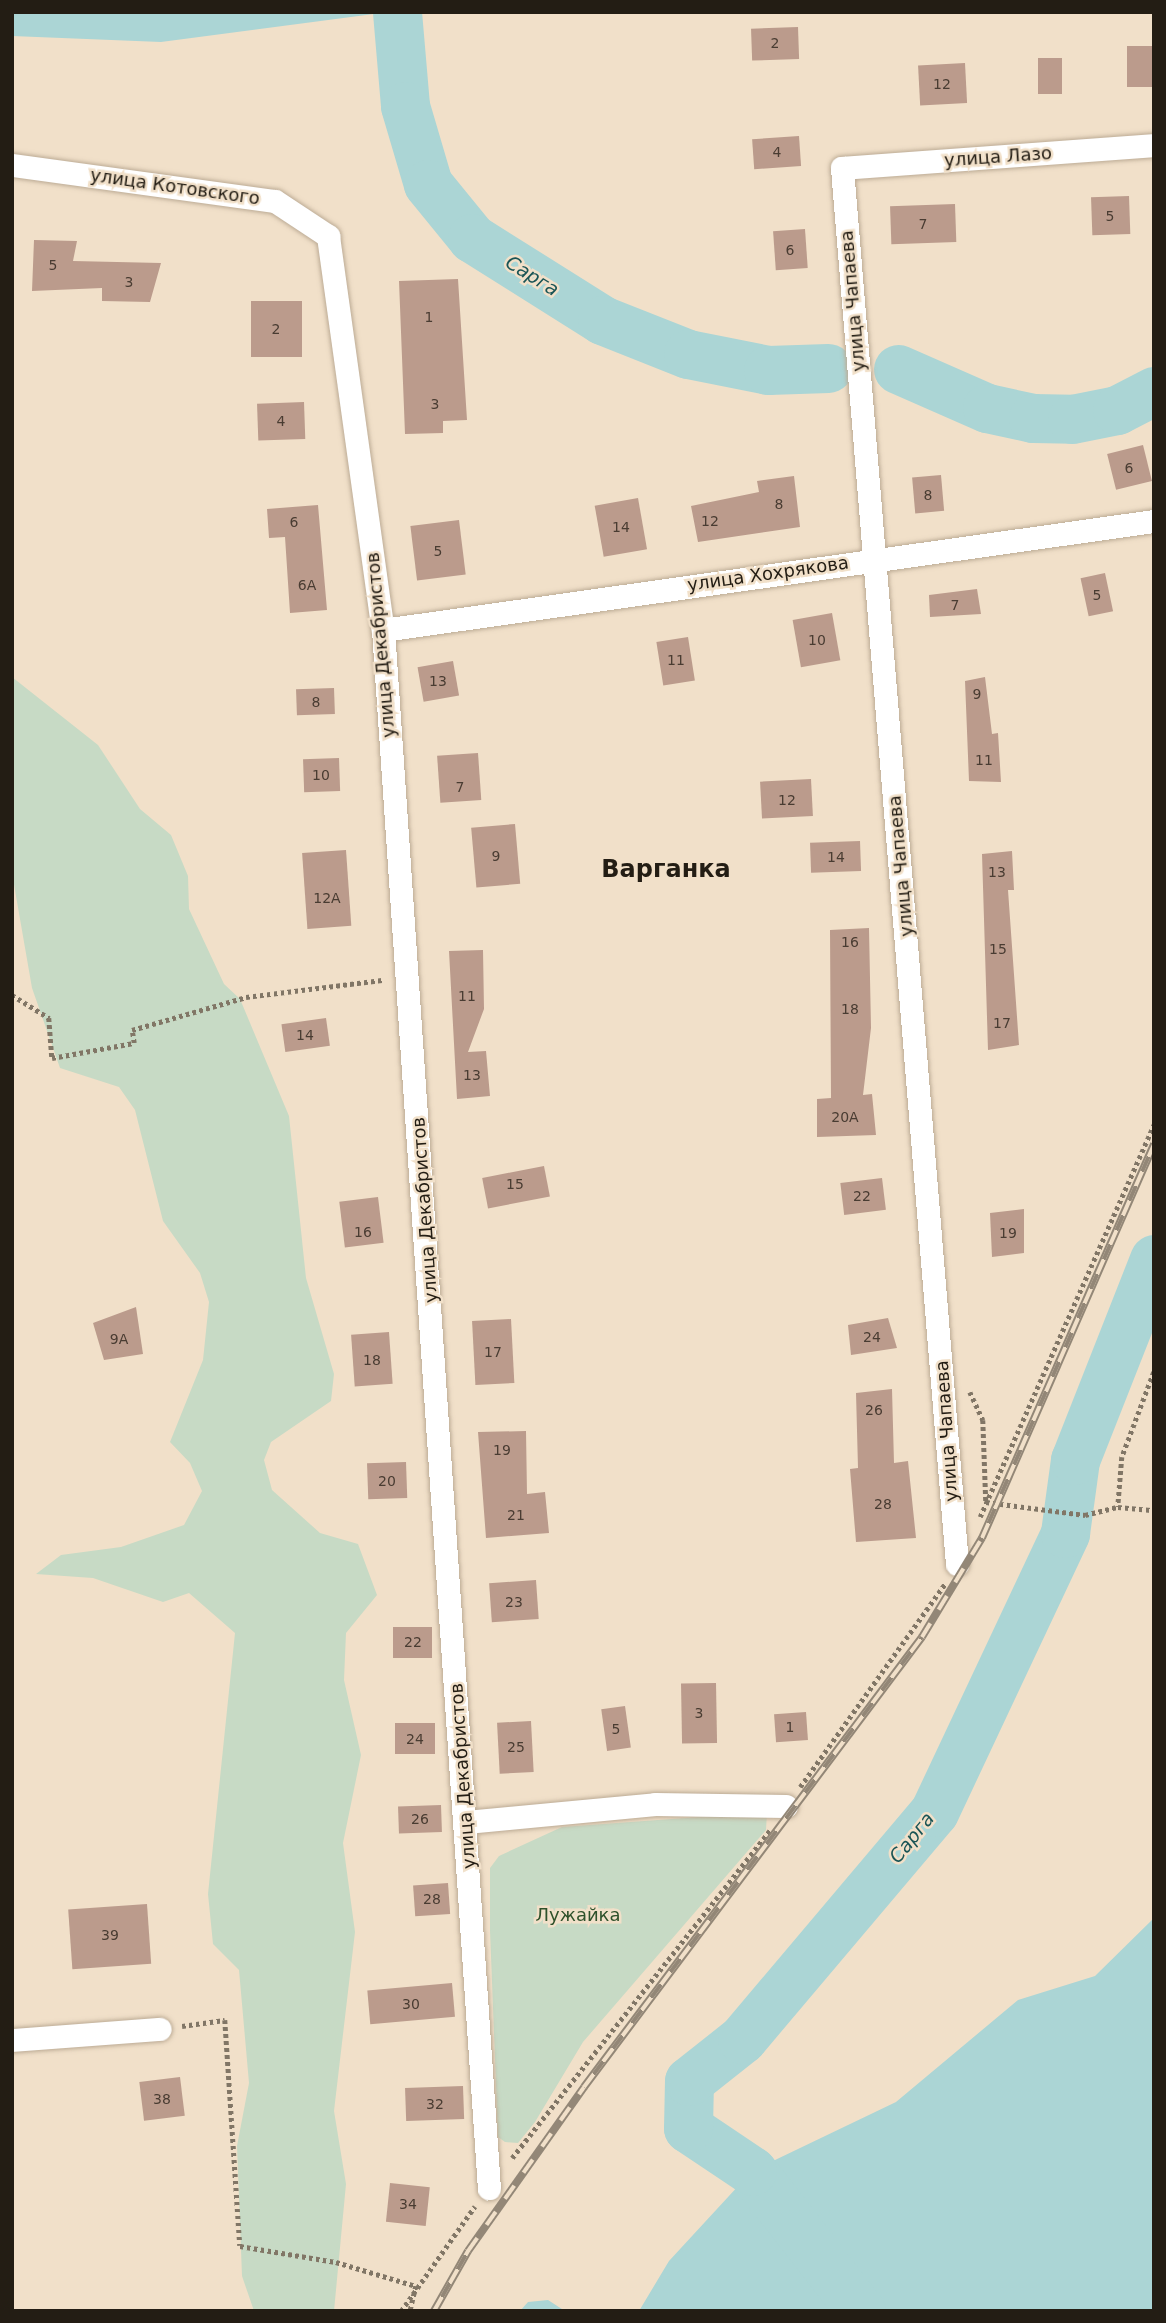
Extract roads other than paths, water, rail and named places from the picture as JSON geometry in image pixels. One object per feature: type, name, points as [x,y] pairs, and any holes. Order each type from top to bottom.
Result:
[{"type":"street","name":"улица Лазо","points":[[842,168],[1154,145]]},
{"type":"street","name":"улица Котовского","points":[[12,165],[275,201],[328,236]]},
{"type":"street","name":"улица Чапаева","points":[[842,168],[957,1564]]},
{"type":"street","name":"улица Декабристов","points":[[328,236],[383,630],[489,2188]]},
{"type":"street","name":"улица Хохрякова","points":[[383,630],[1154,521]]},
{"type":"street","points":[[466,1822],[655,1804],[786,1806]]},
{"type":"street","points":[[12,2040],[160,2029]]},
{"type":"water","points":[[12,12],[389,12],[161,42],[12,36]]},
{"type":"water","points":[[1154,1918],[1154,2311],[639,2311],[669,2261],[752,2171],[896,2102],[1018,2000],[1095,1976]]},
{"type":"water","points":[[548,2300],[565,2311],[520,2311],[528,2302]]},
{"type":"waterway","name":"Сарга","points":[[397,12],[405,106],[428,184],[472,238],[602,320],[688,354],[768,370],[828,368]]},
{"type":"waterway","name":"Сарга","points":[[898,369],[987,408],[1033,418],[1072,419],[1117,410],[1154,391]]},
{"type":"waterway","name":"Сарга","points":[[861,2311],[752,2171],[688,2128],[689,2081],[742,2039],[934,1812],[1065,1533],[1075,1460],[1154,1259]]},
{"type":"railway","points":[[434,2311],[468,2251],[584,2087],[922,1637],[982,1538],[1154,1144]]},
{"type":"district","name":"Варганка","points":[[666,870]]},
{"type":"park label","name":"Лужайка","points":[[578,1915]]}]
